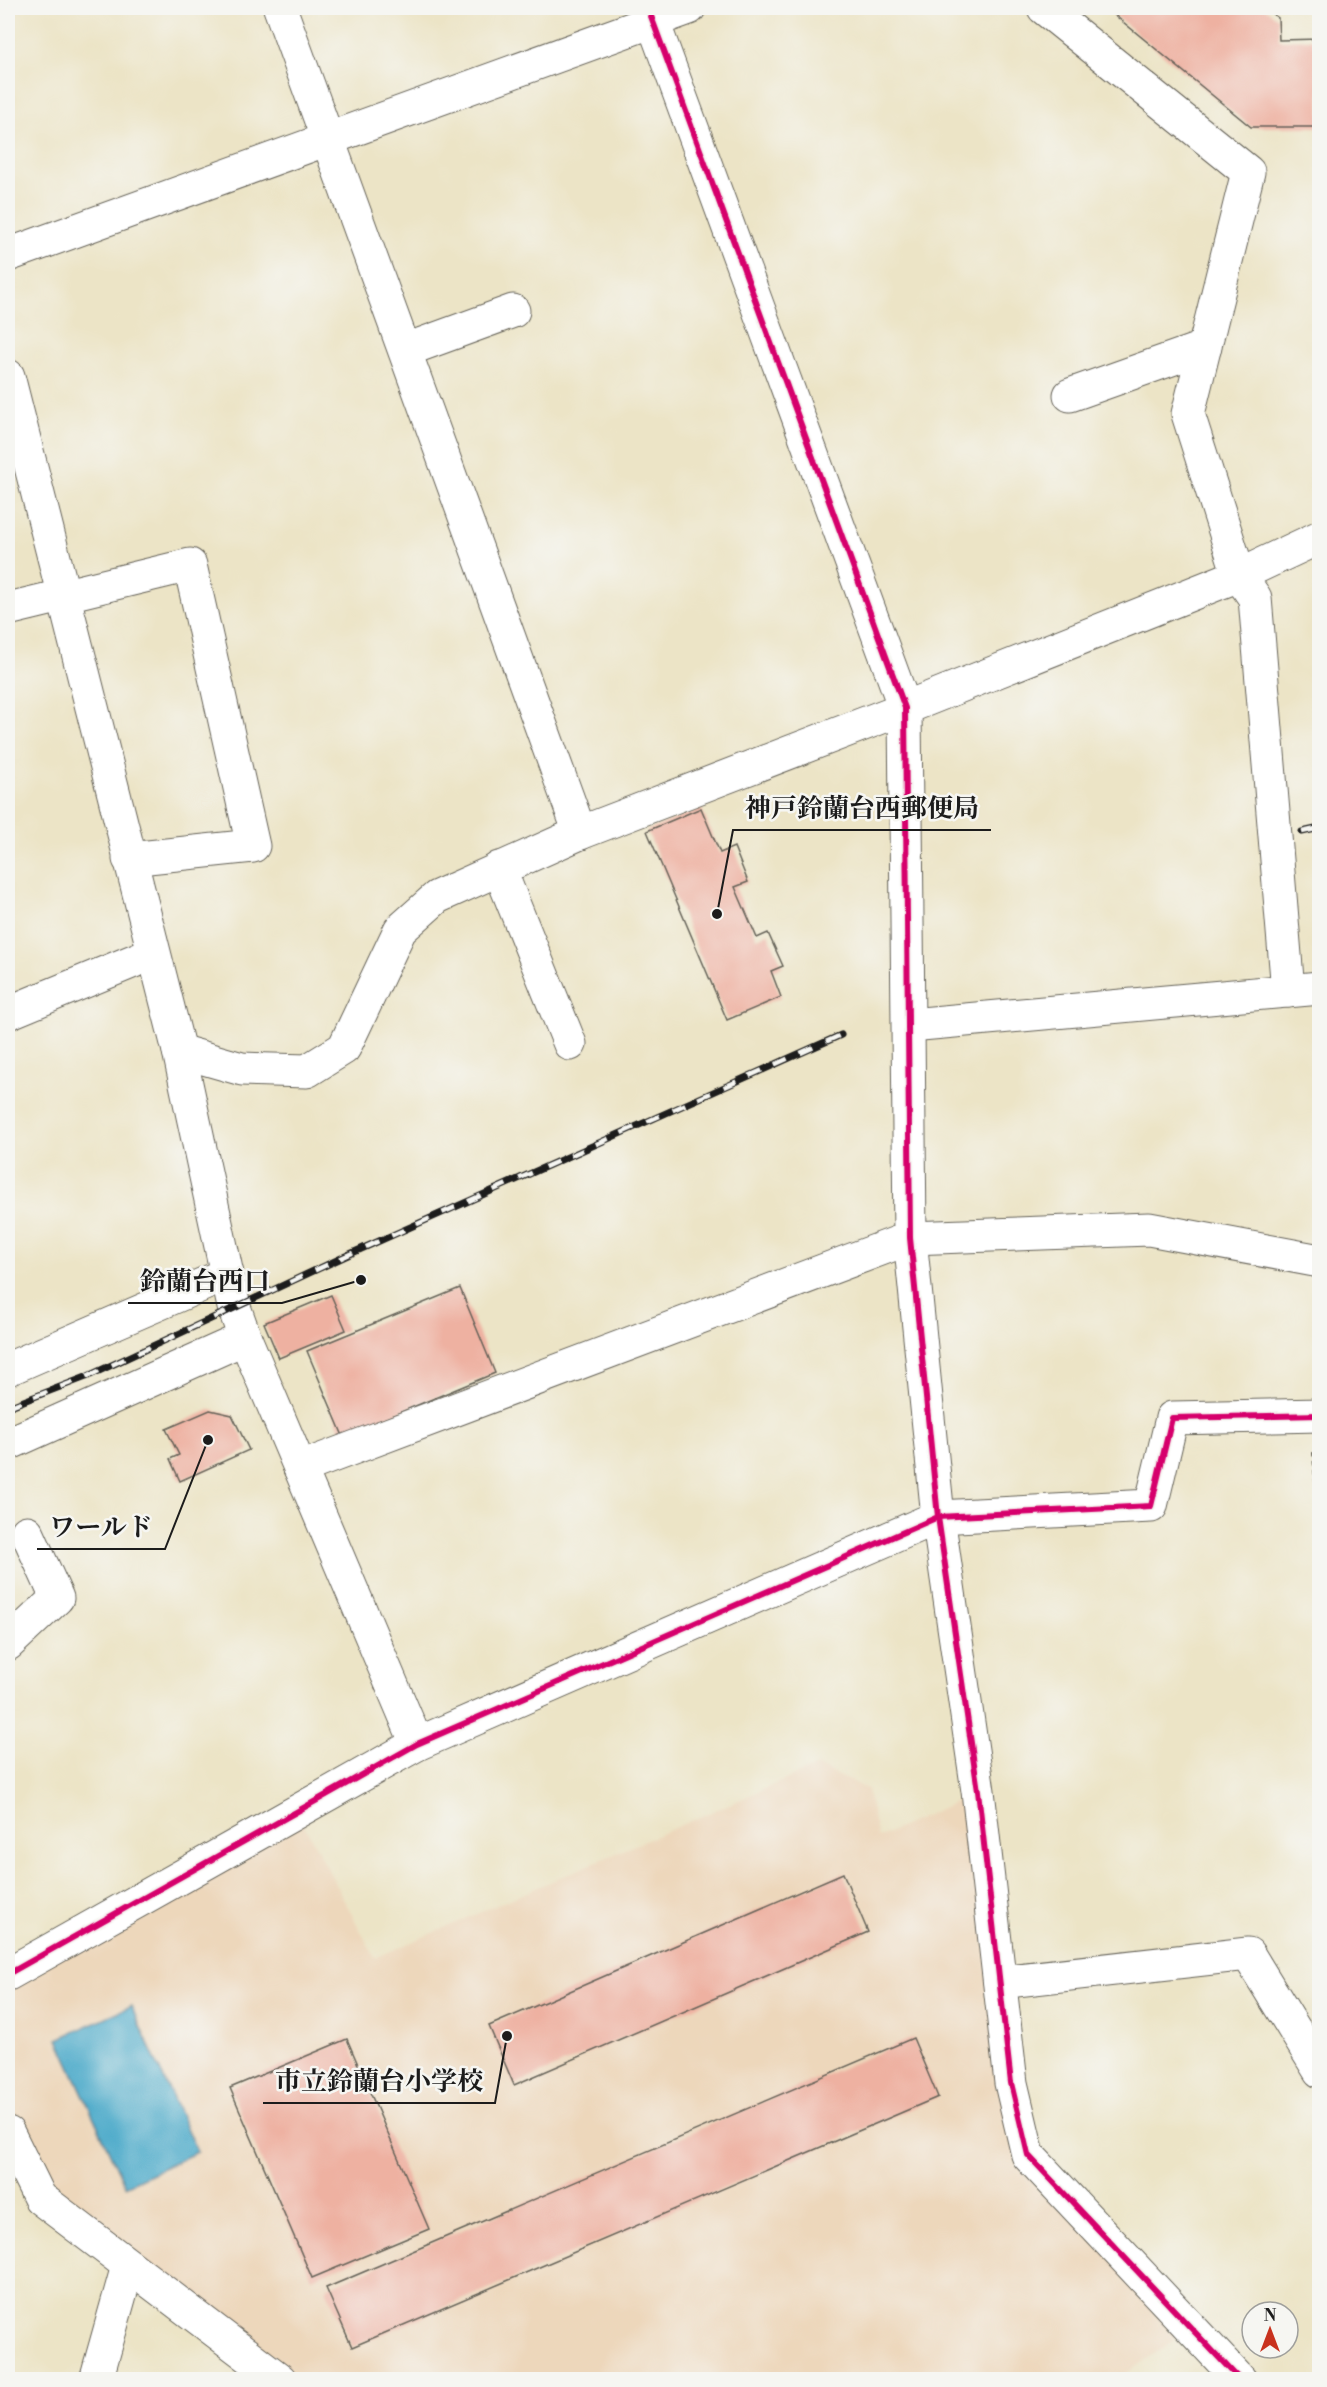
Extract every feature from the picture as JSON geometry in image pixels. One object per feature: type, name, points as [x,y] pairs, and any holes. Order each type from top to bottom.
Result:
[{"type":"street","points":[[279,8],[406,350],[580,833]]},
{"type":"street","points":[[8,255],[328,139],[651,14],[689,8]]},
{"type":"street","points":[[910,1025],[1304,989],[1255,598],[1239,575],[1188,414],[1248,172],[1044,8]]},
{"type":"street","points":[[651,14],[905,708],[910,1025],[910,1238],[938,1517],[978,1791],[1011,2083],[1028,2155],[1240,2379]]},
{"type":"street","points":[[406,350],[513,311]]},
{"type":"street","points":[[1070,395],[1205,347]]},
{"type":"street","points":[[8,376],[179,1051],[234,1307],[245,1338],[417,1744]]},
{"type":"street","points":[[179,1051],[242,1069],[307,1071],[344,1048],[400,930],[437,897],[580,833],[905,708],[1239,575],[1320,537]]},
{"type":"street","points":[[8,609],[190,565],[253,846],[129,859]]},
{"type":"street","points":[[499,868],[570,1044]]},
{"type":"street","points":[[8,1014],[153,953]]},
{"type":"street","points":[[300,1468],[910,1238],[1149,1229],[1320,1261]]},
{"type":"street","points":[[8,1369],[227,1274]]},
{"type":"street","points":[[8,1444],[245,1338]]},
{"type":"street","points":[[8,1974],[417,1744],[938,1517],[1151,1506],[1172,1418],[1319,1415]]},
{"type":"street","points":[[8,1644],[57,1598],[27,1532]]},
{"type":"street","points":[[1000,1982],[1248,1954],[1320,2071]]},
{"type":"street","points":[[8,2133],[40,2198],[280,2379]]},
{"type":"street","points":[[96,2379],[128,2266]]},
{"type":"path","points":[[1319,1415],[1313,1458],[1320,1542]]},
{"type":"shaded area","points":[[817,1766],[867,1789],[878,1838],[978,1791],[1028,2154],[1192,2328],[1118,2379],[280,2379],[40,2198],[8,2133],[8,1974],[297,1811],[375,1958]]},
{"type":"water","points":[[131,2006],[197,2152],[125,2186],[58,2039]]},
{"type":"building","points":[[1106,8],[1264,8],[1278,18],[1279,40],[1320,39],[1320,127],[1251,127]]},
{"type":"building","points":[[701,808],[720,853],[734,847],[748,882],[735,887],[757,938],[768,933],[783,966],[771,971],[781,997],[727,1020],[647,831]]},
{"type":"building","points":[[460,1288],[495,1373],[343,1436],[307,1351]]},
{"type":"building","points":[[331,1295],[346,1330],[279,1358],[264,1323]]},
{"type":"building","points":[[210,1410],[232,1415],[249,1450],[180,1481],[170,1459],[179,1455],[166,1429]]},
{"type":"building","points":[[843,1873],[868,1932],[514,2085],[489,2026]]},
{"type":"building","points":[[913,2038],[938,2097],[352,2347],[326,2288]]},
{"type":"building","points":[[347,2039],[429,2229],[312,2278],[230,2088]]},
{"type":"railway","points":[[1302,832],[1320,828]]},
{"type":"railway","points":[[8,1407],[86,1377],[350,1254],[841,1035]]},
{"type":"cycle path","points":[[648,8],[905,708],[910,1238],[938,1517],[978,1791],[1011,2083],[1028,2155],[1240,2380]]},
{"type":"cycle path","points":[[8,1974],[417,1744],[938,1517],[1151,1506],[1172,1418],[1320,1415]]},
{"type":"place","name":"神戸鈴蘭台西郵便局","points":[[717,914]]},
{"type":"place","name":"鈴蘭台西口","points":[[361,1280]]},
{"type":"place","name":"ワールド","points":[[208,1440]]},
{"type":"place","name":"市立鈴蘭台小学校","points":[[507,2036]]}]
